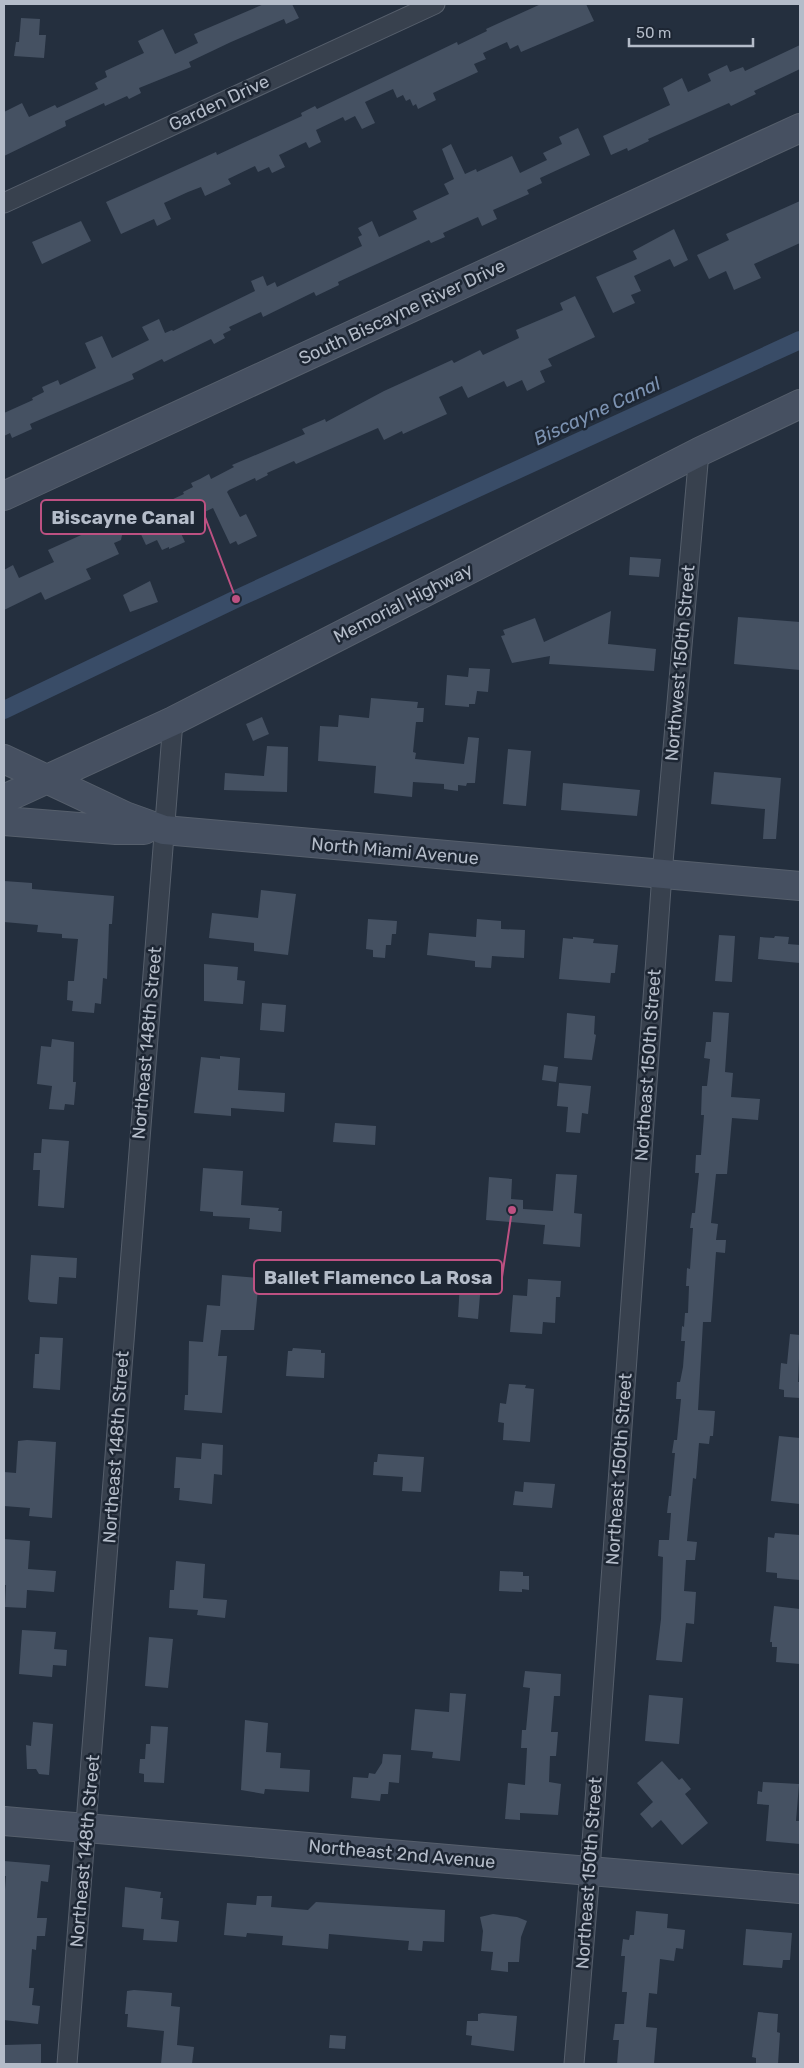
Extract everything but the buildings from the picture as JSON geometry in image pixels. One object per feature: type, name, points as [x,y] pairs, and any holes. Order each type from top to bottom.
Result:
[{"type":"street","name":"Garden Drive","points":[[4,203],[434,4]]},
{"type":"street","name":"South Biscayne River Drive","points":[[4,496],[800,128]]},
{"type":"street","name":"Memorial Highway","points":[[4,799],[173,721],[699,452],[800,404]]},
{"type":"street","name":"Northwest 150th Street","points":[[662,874],[699,452]]},
{"type":"street","name":"Northeast 148th Street","points":[[67,2064],[173,721]]},
{"type":"street","name":"North Miami Avenue","points":[[4,758],[125,816],[164,830],[800,886]]},
{"type":"street","points":[[4,821],[116,830],[164,830]]},
{"type":"street","name":"Northeast 150th Street","points":[[574,2064],[590,1870],[662,874]]},
{"type":"street","name":"Northeast 2nd Avenue","points":[[4,1821],[800,1889]]},
{"type":"waterway","name":"Biscayne Canal","points":[[4,710],[236,599],[800,340]]},
{"type":"place","name":"Biscayne Canal","points":[[236,599]]},
{"type":"place","name":"Ballet Flamenco La Rosa","points":[[512,1210]]}]
